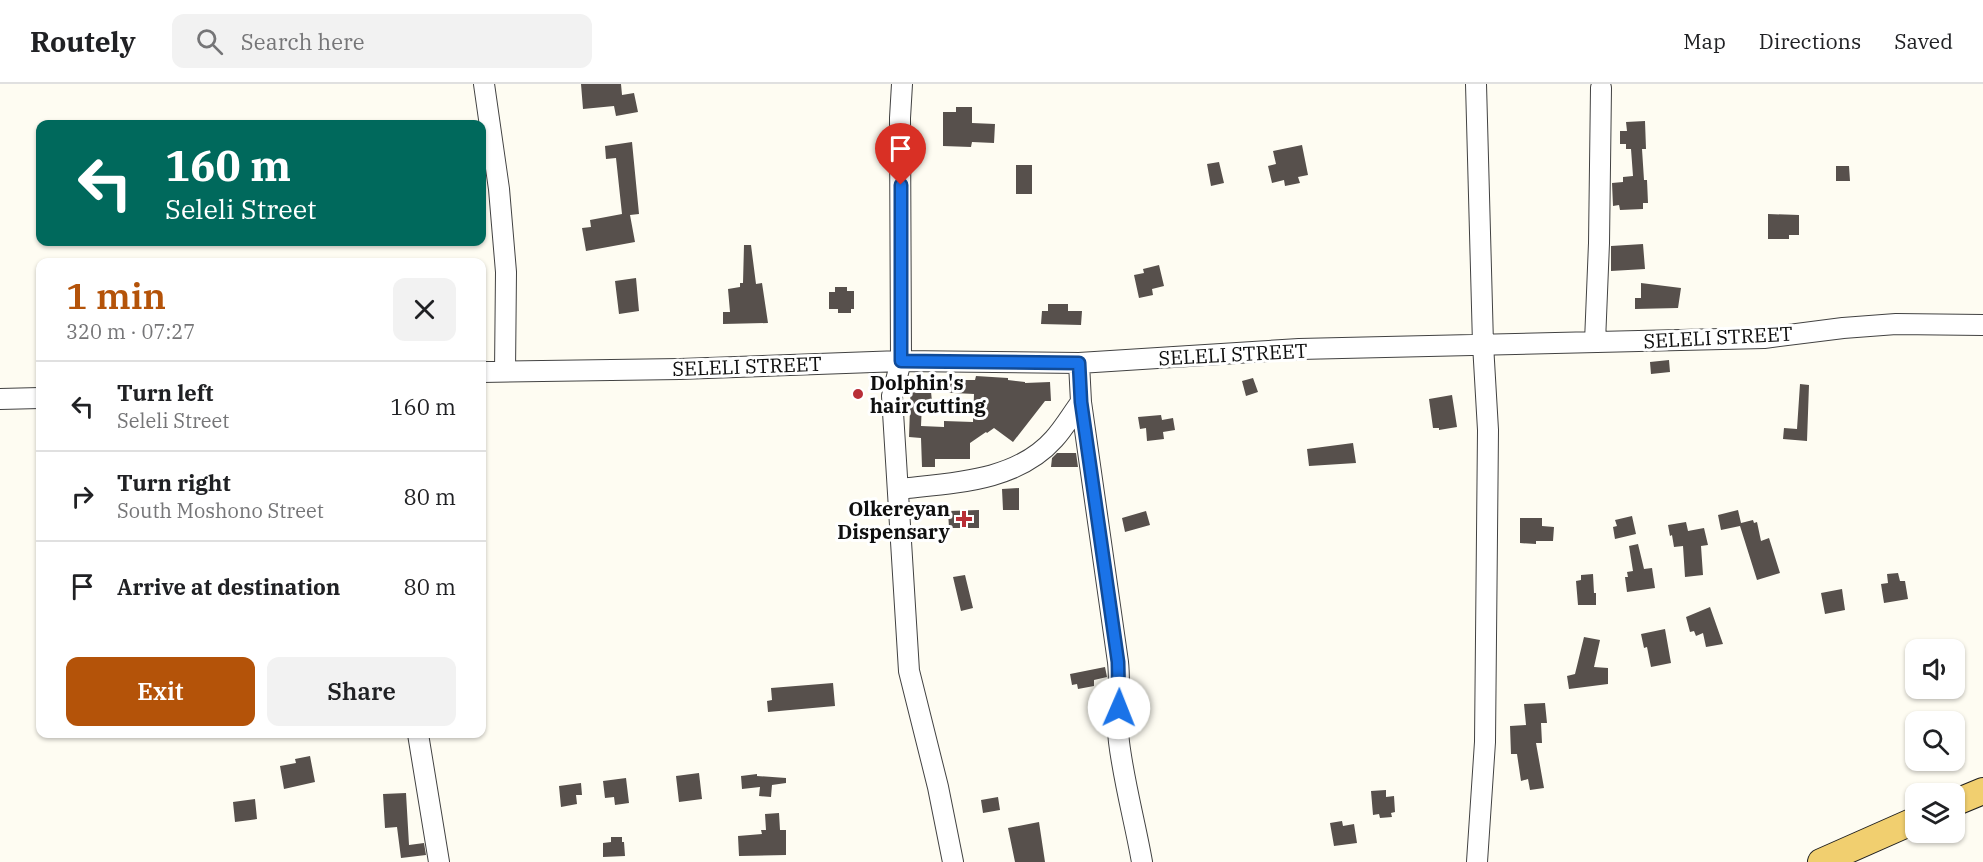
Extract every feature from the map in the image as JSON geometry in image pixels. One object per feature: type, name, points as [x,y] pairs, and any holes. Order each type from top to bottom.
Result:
[{"type":"main road","points":[[1965,798],[1983,791]]},
{"type":"main road","points":[[1821,862],[1905,825]]},
{"type":"street","points":[[484,84],[499,189],[506,272],[505,371]]},
{"type":"street","points":[[902,84],[900,118],[901,361],[892,396],[909,671],[954,862]]},
{"type":"street","points":[[1476,84],[1483,344],[1488,430],[1485,742],[1477,862]]},
{"type":"street","points":[[1595,342],[1601,88]]},
{"type":"street","name":"SELELI STREET","points":[[486,372],[680,369],[901,361],[1079,363],[1299,349],[1764,338],[1896,324],[1983,325]]},
{"type":"street","points":[[1079,363],[1081,402],[1118,662],[1119,740],[1124,777],[1142,862]]},
{"type":"street","points":[[0,399],[36,398]]},
{"type":"street","points":[[898,489],[972,480],[1004,471],[1032,459],[1054,440],[1081,402]]},
{"type":"street","points":[[419,738],[439,862]]},
{"type":"building","points":[[581,84],[621,84],[622,95],[634,93],[638,112],[616,116],[614,106],[583,109]]},
{"type":"building","points":[[956,107],[972,107],[972,123],[995,124],[994,143],[972,142],[971,147],[943,146],[943,112],[956,112]]},
{"type":"building","points":[[1645,121],[1646,149],[1642,149],[1648,203],[1643,203],[1643,209],[1620,210],[1619,205],[1613,206],[1612,183],[1623,182],[1623,177],[1633,176],[1631,149],[1626,149],[1626,144],[1620,144],[1620,131],[1627,131],[1626,122]]},
{"type":"building","points":[[632,142],[639,214],[630,215],[635,242],[586,251],[582,228],[591,227],[590,220],[622,214],[616,158],[606,159],[605,146]]},
{"type":"building","points":[[1302,145],[1308,175],[1298,177],[1300,183],[1285,186],[1284,180],[1272,183],[1268,166],[1276,164],[1273,151]]},
{"type":"building","points":[[1219,162],[1224,183],[1211,186],[1207,164]]},
{"type":"building","points":[[1016,165],[1032,165],[1032,194],[1016,194]]},
{"type":"building","points":[[1836,166],[1849,166],[1850,181],[1836,181]]},
{"type":"building","points":[[1768,214],[1799,215],[1799,235],[1789,235],[1789,239],[1768,239]]},
{"type":"building","points":[[1643,244],[1645,269],[1611,271],[1611,246]]},
{"type":"building","points":[[744,245],[751,245],[756,284],[762,283],[768,323],[723,324],[723,312],[730,312],[728,289],[740,287],[740,283],[743,283]]},
{"type":"building","points":[[1159,265],[1164,286],[1152,289],[1153,295],[1139,298],[1134,275],[1144,273],[1143,269]]},
{"type":"building","points":[[636,278],[639,311],[619,314],[615,281]]},
{"type":"building","points":[[1641,283],[1681,288],[1678,308],[1635,309],[1635,298],[1641,298]]},
{"type":"building","points":[[835,287],[847,287],[847,291],[854,291],[854,309],[851,309],[851,313],[838,313],[838,309],[829,309],[829,292],[835,292]]},
{"type":"building","points":[[1048,304],[1068,304],[1068,311],[1082,311],[1081,325],[1041,324],[1042,311],[1048,311]]},
{"type":"building","points":[[1669,360],[1670,372],[1651,374],[1650,362]]},
{"type":"building","points":[[976,376],[1008,378],[1008,380],[1025,383],[1050,382],[1051,401],[1045,401],[1013,442],[994,428],[970,443],[970,459],[935,459],[935,467],[922,467],[921,438],[909,437],[911,380],[930,381],[932,402],[922,402],[921,426],[944,427],[944,421],[973,422],[974,394],[934,392],[934,380],[975,380]]},
{"type":"building","points":[[1253,378],[1258,392],[1246,396],[1242,381]]},
{"type":"building","points":[[1800,384],[1809,385],[1807,441],[1783,439],[1784,428],[1797,429]]},
{"type":"building","points":[[1452,395],[1457,427],[1439,430],[1439,428],[1433,428],[1429,399]]},
{"type":"building","points":[[1161,415],[1162,420],[1173,418],[1175,430],[1163,432],[1164,439],[1147,441],[1146,428],[1140,429],[1138,417]]},
{"type":"building","points":[[1353,443],[1356,463],[1309,466],[1307,449]]},
{"type":"building","points":[[1057,453],[1076,453],[1078,467],[1051,467],[1052,458]]},
{"type":"building","points":[[1019,488],[1019,510],[1003,510],[1002,489]]},
{"type":"building","name":"Olkereyan Dispensary","points":[[979,510],[979,528],[949,528],[948,511]]},
{"type":"building","points":[[1738,510],[1741,523],[1753,520],[1754,523],[1757,522],[1761,541],[1769,538],[1780,573],[1757,580],[1740,526],[1721,530],[1718,515]]},
{"type":"building","points":[[1146,511],[1150,525],[1125,532],[1122,518]]},
{"type":"building","points":[[1632,516],[1636,534],[1615,539],[1613,527],[1617,526],[1615,520]]},
{"type":"building","points":[[1520,518],[1542,518],[1542,526],[1554,527],[1553,541],[1536,541],[1536,544],[1520,543]]},
{"type":"building","points":[[1686,522],[1688,531],[1704,528],[1708,545],[1701,546],[1703,575],[1685,577],[1683,546],[1674,547],[1672,535],[1670,536],[1668,525]]},
{"type":"building","points":[[1638,544],[1644,569],[1652,568],[1655,588],[1627,592],[1625,577],[1628,577],[1627,572],[1633,571],[1629,546]]},
{"type":"building","points":[[1898,573],[1900,581],[1905,581],[1908,599],[1884,603],[1881,584],[1888,583],[1887,574]]},
{"type":"building","points":[[1593,574],[1596,605],[1578,605],[1576,581],[1581,580],[1581,575]]},
{"type":"building","points":[[965,575],[973,608],[961,611],[953,577]]},
{"type":"building","points":[[1842,589],[1845,610],[1825,614],[1821,593]]},
{"type":"building","points":[[1710,607],[1723,644],[1706,647],[1703,633],[1696,636],[1694,631],[1690,632],[1686,617]]},
{"type":"building","points":[[1665,629],[1671,663],[1651,667],[1647,647],[1644,648],[1641,634]]},
{"type":"building","points":[[1584,637],[1600,640],[1594,667],[1608,668],[1608,684],[1569,689],[1567,676],[1575,674]]},
{"type":"building","points":[[1105,667],[1107,677],[1094,680],[1094,686],[1078,689],[1077,684],[1072,685],[1070,674]]},
{"type":"building","points":[[833,683],[835,706],[768,712],[767,701],[772,700],[771,688]]},
{"type":"building","points":[[1545,703],[1547,723],[1541,723],[1542,743],[1536,743],[1544,788],[1530,790],[1528,779],[1521,781],[1517,754],[1511,754],[1510,726],[1526,725],[1524,704]]},
{"type":"building","points":[[310,756],[315,782],[284,789],[280,766],[296,763],[295,759]]},
{"type":"building","points":[[699,773],[702,799],[679,802],[676,776]]},
{"type":"building","points":[[757,774],[757,776],[786,778],[786,783],[772,785],[771,797],[759,796],[760,787],[742,789],[741,776]]},
{"type":"building","points":[[626,778],[629,803],[615,805],[614,797],[605,798],[603,781]]},
{"type":"building","points":[[581,783],[582,795],[576,795],[577,804],[561,807],[559,786]]},
{"type":"building","points":[[1386,790],[1386,797],[1394,796],[1395,812],[1391,813],[1392,817],[1380,818],[1379,814],[1373,815],[1371,791]]},
{"type":"building","points":[[406,793],[409,845],[424,843],[426,855],[401,858],[397,827],[385,828],[383,794]]},
{"type":"building","points":[[998,797],[1000,810],[983,813],[981,800]]},
{"type":"building","points":[[255,799],[257,819],[235,822],[233,802]]},
{"type":"building","points":[[779,813],[780,830],[786,830],[786,855],[739,856],[738,836],[762,834],[761,830],[766,830],[765,814]]},
{"type":"building","points":[[1342,821],[1343,826],[1354,824],[1357,843],[1334,846],[1330,823]]},
{"type":"building","points":[[1039,822],[1045,862],[1015,862],[1008,828]]},
{"type":"building","points":[[611,837],[622,837],[625,856],[603,857],[603,843],[611,842]]},
{"type":"place","name":"Dolphin's hair cutting","points":[[858,394]]},
{"type":"place","name":"Olkereyan Dispensary","points":[[964,519]]},
{"type":"route","points":[[901,185],[901,361],[1079,363],[1081,402],[1118,662],[1119,708]]}]
